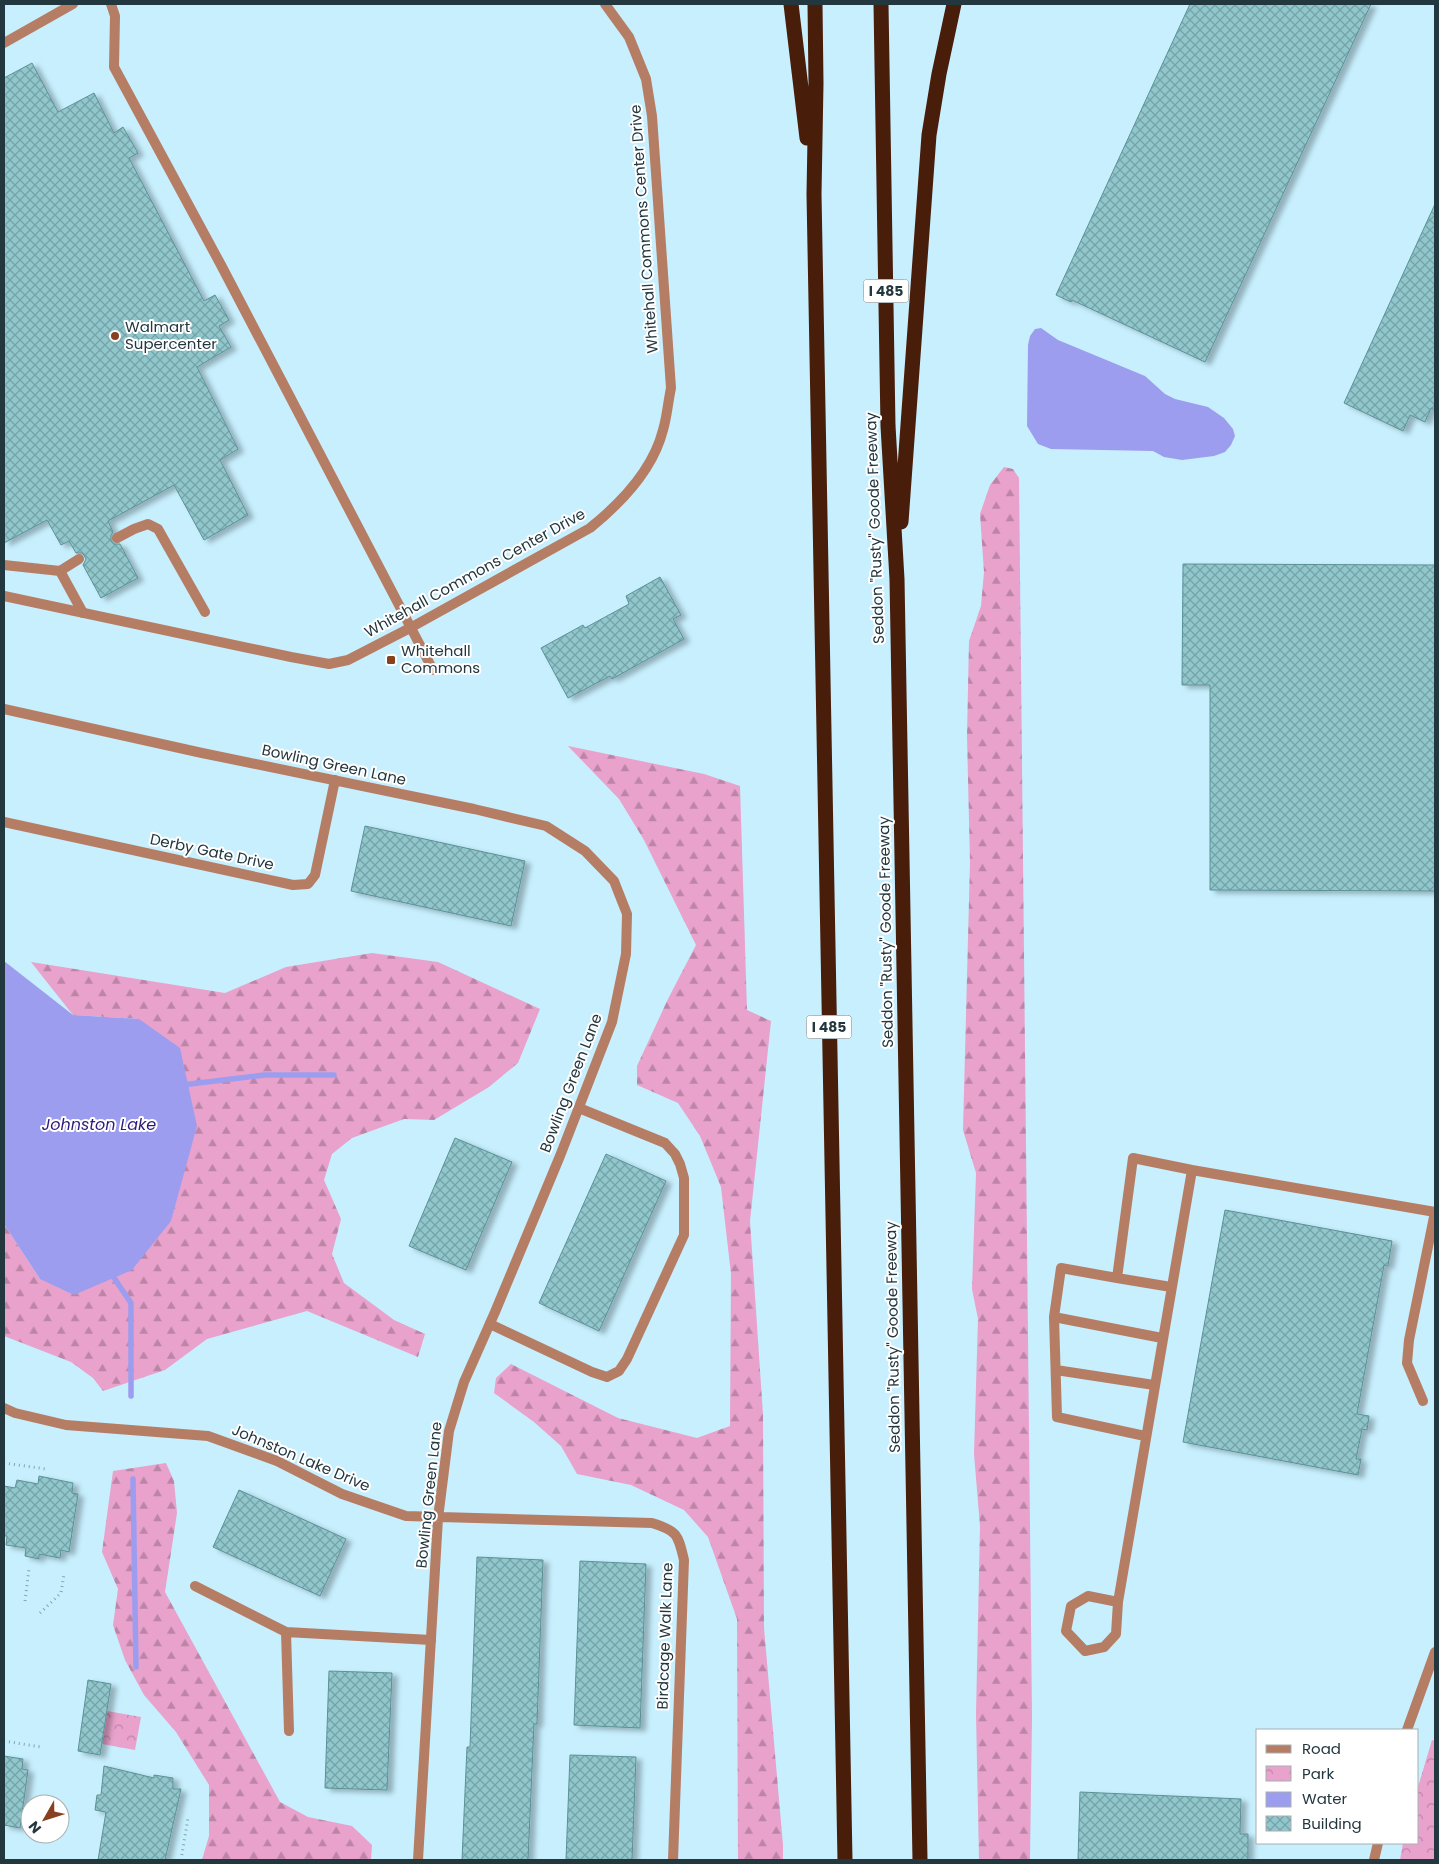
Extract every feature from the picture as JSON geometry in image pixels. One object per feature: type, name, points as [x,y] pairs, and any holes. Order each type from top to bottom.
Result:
[{"type":"highway","points":[[791,4],[814,194]]},
{"type":"highway","name":"I 485","points":[[815,4],[814,194],[845,1860]]},
{"type":"highway","name":"Seddon \"Rusty\" Goode Freeway","points":[[881,4],[888,426],[897,579],[920,1860]]},
{"type":"highway","points":[[897,579],[929,135],[939,74],[954,4]]},
{"type":"street","points":[[4,43],[71,4]]},
{"type":"street","points":[[111,4],[115,16],[114,67],[221,265],[433,670]]},
{"type":"street","name":"Whitehall Commons Center Drive","points":[[4,596],[329,664],[348,660],[410,628],[590,528],[610,512],[629,491],[651,461],[663,431],[671,388],[652,116],[646,79],[628,37],[606,4]]},
{"type":"street","points":[[117,538],[148,524],[158,529],[205,612]]},
{"type":"street","points":[[4,565],[60,571],[79,559]]},
{"type":"street","points":[[60,571],[83,613]]},
{"type":"street","name":"Bowling Green Lane","points":[[4,709],[474,808],[546,826],[585,850],[614,881],[627,914],[626,954],[612,1022],[579,1108],[490,1324],[464,1382],[449,1431],[438,1518],[418,1860]]},
{"type":"street","name":"Derby Gate Drive","points":[[4,822],[293,885],[308,884],[315,875],[335,780]]},
{"type":"street","points":[[490,1324],[592,1372],[607,1377],[619,1371],[627,1359],[684,1235],[684,1178],[675,1154],[665,1143],[579,1108]]},
{"type":"street","points":[[1117,1278],[1133,1158],[1435,1212],[1409,1340],[1407,1363],[1423,1401]]},
{"type":"street","points":[[1118,1602],[1088,1596],[1071,1606],[1066,1631],[1086,1652],[1104,1647],[1116,1634],[1118,1602],[1145,1436],[1192,1170]]},
{"type":"street","points":[[1145,1436],[1057,1417],[1054,1317],[1061,1268],[1171,1287]]},
{"type":"street","points":[[1054,1317],[1162,1338]]},
{"type":"street","points":[[1056,1370],[1154,1386]]},
{"type":"street","name":"Johnston Lake Drive","points":[[4,1408],[15,1413],[66,1425],[208,1436],[277,1461],[342,1494],[406,1516],[438,1518]]},
{"type":"street","name":"Birdcage Walk Lane","points":[[438,1518],[652,1524],[669,1528],[679,1539],[684,1560],[672,1860]]},
{"type":"street","points":[[195,1586],[286,1632],[431,1640]]},
{"type":"street","points":[[286,1632],[289,1731]]},
{"type":"street","points":[[1407,1729],[1435,1652]]},
{"type":"street","points":[[1374,1860],[1378,1844]]},
{"type":"path","points":[[4,1463],[46,1469]]},
{"type":"path","points":[[25,1601],[29,1569]]},
{"type":"path","points":[[40,1613],[61,1593],[64,1574]]},
{"type":"path","points":[[4,1741],[41,1747]]},
{"type":"path","points":[[180,1860],[188,1818]]},
{"type":"green space","points":[[1004,467],[1013,469],[1019,478],[1032,1717],[1030,1860],[979,1860],[976,1714],[980,1526],[974,1454],[978,1319],[972,1289],[976,1173],[963,1130],[970,862],[967,736],[969,641],[981,606],[984,572],[980,514],[990,485]]},
{"type":"green space","points":[[568,746],[704,774],[740,786],[747,1010],[771,1021],[750,1221],[763,1415],[764,1628],[783,1860],[738,1860],[737,1619],[708,1537],[684,1510],[631,1485],[577,1474],[561,1446],[534,1422],[494,1393],[496,1378],[511,1364],[618,1418],[697,1438],[730,1426],[731,1274],[721,1187],[700,1136],[678,1103],[637,1085],[637,1066],[668,999],[696,945],[644,840],[619,799]]},
{"type":"green space","points":[[372,953],[438,962],[540,1009],[518,1063],[489,1087],[434,1120],[404,1119],[352,1138],[332,1154],[324,1180],[341,1219],[332,1254],[344,1283],[394,1320],[425,1334],[418,1357],[307,1311],[207,1339],[165,1370],[103,1391],[93,1378],[71,1362],[4,1336],[4,1224],[40,1279],[139,1019],[73,1015],[31,962],[225,993],[286,967]]},
{"type":"green space","points":[[166,1463],[174,1481],[177,1513],[165,1592],[280,1802],[308,1817],[352,1826],[372,1845],[371,1860],[202,1860],[209,1836],[209,1785],[176,1732],[144,1695],[125,1660],[113,1625],[118,1589],[102,1552],[113,1471]]},
{"type":"green space","points":[[107,1711],[141,1717],[135,1750],[102,1744]]},
{"type":"green space","points":[[1432,1740],[1435,1741],[1435,1860],[1400,1860],[1403,1844],[1419,1844],[1419,1784]]},
{"type":"water","points":[[1041,328],[1058,340],[1145,376],[1165,394],[1175,399],[1208,407],[1224,418],[1233,429],[1235,436],[1231,445],[1225,452],[1214,456],[1182,460],[1164,457],[1153,451],[1051,449],[1038,444],[1027,426],[1028,345],[1030,336],[1035,329]]},
{"type":"water","name":"Johnston Lake","points":[[4,961],[73,1015],[139,1019],[180,1048],[197,1126],[171,1221],[132,1270],[74,1295],[40,1279],[4,1224]]},
{"type":"building","points":[[1190,4],[1371,4],[1205,362],[1072,300],[1071,302],[1056,295]]},
{"type":"building","name":"Walmart Supercenter","points":[[32,63],[58,112],[94,93],[114,133],[123,127],[138,153],[129,158],[204,301],[215,295],[229,320],[219,326],[231,347],[197,367],[238,449],[220,460],[248,515],[204,540],[174,485],[108,521],[113,532],[111,541],[114,544],[120,544],[138,578],[101,598],[83,565],[86,559],[84,555],[76,553],[69,541],[61,545],[47,520],[4,543],[4,78]]},
{"type":"building","points":[[1435,204],[1435,410],[1431,408],[1425,422],[1410,415],[1403,431],[1344,403]]},
{"type":"building","points":[[1183,564],[1435,565],[1435,891],[1210,890],[1210,685],[1182,685]]},
{"type":"building","points":[[660,577],[681,615],[673,619],[684,639],[612,679],[610,676],[568,698],[541,648],[583,625],[585,628],[629,604],[626,596]]},
{"type":"building","points":[[365,826],[525,861],[511,926],[351,891]]},
{"type":"building","points":[[455,1138],[512,1162],[466,1270],[409,1246]]},
{"type":"building","points":[[606,1154],[666,1181],[599,1331],[539,1303]]},
{"type":"building","points":[[1225,1210],[1392,1241],[1388,1266],[1384,1265],[1357,1414],[1369,1416],[1367,1430],[1362,1429],[1356,1459],[1361,1459],[1358,1475],[1183,1442]]},
{"type":"building","points":[[39,1476],[73,1483],[72,1493],[78,1494],[69,1552],[61,1550],[60,1558],[39,1554],[39,1559],[25,1556],[26,1548],[6,1545],[7,1536],[4,1536],[4,1486],[15,1488],[17,1480],[38,1484]]},
{"type":"building","points":[[239,1490],[346,1539],[320,1596],[213,1547]]},
{"type":"building","points":[[477,1557],[543,1560],[537,1724],[534,1724],[528,1860],[462,1860],[467,1747],[470,1747]]},
{"type":"building","points":[[580,1561],[646,1564],[640,1728],[574,1725]]},
{"type":"building","points":[[329,1671],[392,1673],[387,1790],[325,1788]]},
{"type":"building","points":[[88,1680],[111,1684],[100,1755],[78,1751]]},
{"type":"building","points":[[570,1755],[636,1757],[632,1860],[566,1860]]},
{"type":"building","points":[[4,1756],[23,1759],[22,1769],[28,1770],[25,1794],[20,1794],[20,1828],[4,1825]]},
{"type":"building","points":[[104,1766],[154,1778],[154,1775],[173,1778],[173,1789],[181,1789],[165,1860],[98,1860],[106,1812],[95,1810],[97,1795],[101,1795]]},
{"type":"building","points":[[1080,1792],[1241,1799],[1240,1834],[1248,1834],[1248,1860],[1078,1860]]},
{"type":"waterway","points":[[182,1085],[265,1075],[334,1075]]},
{"type":"waterway","points":[[110,1272],[131,1303],[131,1396]]},
{"type":"waterway","points":[[133,1479],[136,1667]]},
{"type":"place","name":"Walmart Supercenter","points":[[115,336]]},
{"type":"place","name":"Whitehall Commons","points":[[391,660]]}]
